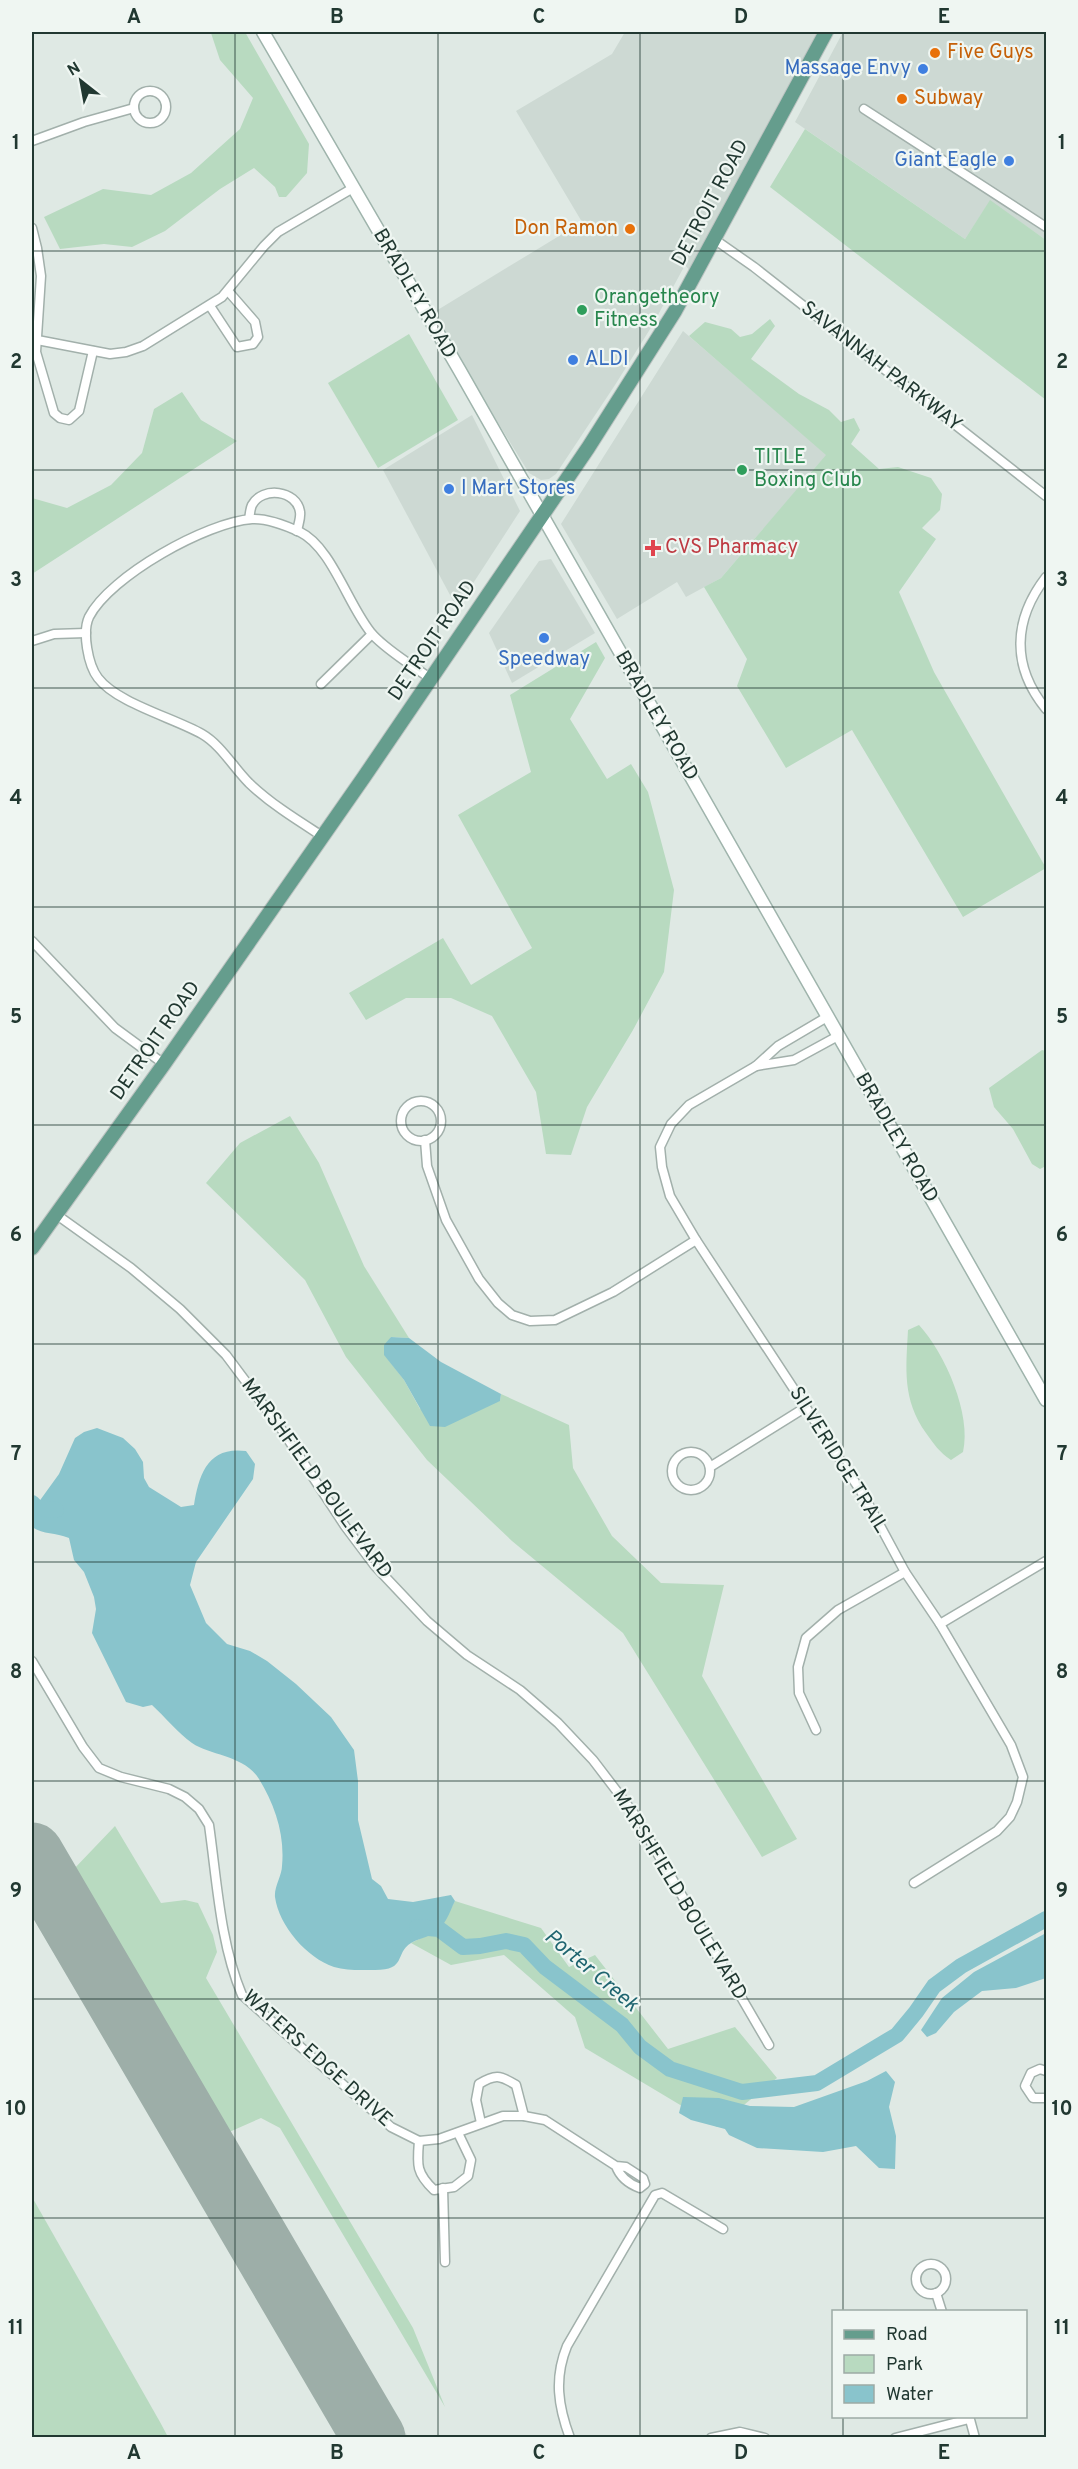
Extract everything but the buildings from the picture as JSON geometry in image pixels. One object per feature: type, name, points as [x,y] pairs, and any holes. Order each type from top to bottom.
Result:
[{"type":"main road","name":"DETROIT ROAD","points":[[32,1248],[164,1064],[431,679],[648,355],[826,32]]},
{"type":"street","name":"BRADLEY ROAD","points":[[263,32],[1047,1400]]},
{"type":"street","points":[[32,141],[84,122],[134,108]]},
{"type":"street","points":[[864,109],[1047,227]]},
{"type":"street","points":[[34,339],[118,354],[135,350],[210,306],[228,291],[278,232],[353,188]]},
{"type":"street","points":[[32,228],[41,276],[34,339],[38,361],[56,416],[65,420],[73,418],[79,411],[93,351]]},
{"type":"street","name":"SAVANNAH PARKWAY","points":[[714,238],[1047,496]]},
{"type":"street","points":[[210,306],[237,346],[253,344],[258,337],[258,327],[228,291]]},
{"type":"street","points":[[249,519],[252,506],[263,495],[273,492],[286,495],[293,498],[301,513],[297,531]]},
{"type":"street","points":[[322,836],[266,798],[203,735],[118,695],[98,678],[87,652],[88,619],[109,591],[174,545],[233,522],[255,518],[303,533],[325,555],[372,634],[431,679]]},
{"type":"street","points":[[1047,577],[1022,620],[1020,650],[1028,680],[1047,709]]},
{"type":"street","points":[[32,641],[54,634],[86,633]]},
{"type":"street","points":[[321,684],[372,634]]},
{"type":"street","points":[[32,941],[115,1028],[164,1064]]},
{"type":"street","name":"SILVERIDGE TRAIL","points":[[827,1017],[778,1046],[756,1066],[689,1105],[671,1124],[660,1147],[662,1167],[670,1196],[696,1240],[864,1496],[905,1572],[940,1624],[1011,1745],[1023,1777],[1017,1802],[1010,1817],[997,1832],[914,1884]]},
{"type":"street","name":"SILVERIDGE TRAIL","points":[[756,1066],[794,1060],[838,1036]]},
{"type":"street","points":[[415,1101],[428,1102],[438,1110],[441,1116],[440,1129],[431,1138],[425,1140],[411,1139],[402,1129],[404,1109],[415,1101]]},
{"type":"street","points":[[425,1140],[427,1166],[446,1220],[479,1279],[498,1303],[512,1315],[531,1321],[555,1320],[613,1292],[696,1240]]},
{"type":"street","name":"MARSHFIELD BOULEVARD","points":[[57,1215],[131,1268],[180,1309],[226,1355],[282,1430],[345,1526],[375,1566],[427,1621],[467,1655],[520,1690],[558,1723],[593,1760],[635,1815],[769,2045]]},
{"type":"street","points":[[710,1467],[698,1453],[686,1453],[673,1465],[673,1478],[676,1483],[687,1490],[699,1488],[708,1479],[710,1467],[806,1407]]},
{"type":"street","points":[[940,1624],[1047,1561]]},
{"type":"street","points":[[816,1730],[799,1693],[798,1667],[806,1638],[838,1610],[905,1572]]},
{"type":"street","name":"WATERS EDGE DRIVE","points":[[32,1661],[83,1747],[99,1768],[121,1777],[169,1789],[185,1797],[199,1809],[209,1825],[227,1944],[233,1974],[242,1995],[390,2127],[419,2141]]},
{"type":"street","points":[[1047,2071],[1040,2070],[1031,2073],[1025,2086],[1033,2098],[1047,2098]]},
{"type":"street","points":[[481,2122],[476,2100],[479,2084],[490,2077],[503,2077],[516,2085],[524,2116]]},
{"type":"street","points":[[458,2133],[471,2160],[468,2176],[454,2187],[434,2190],[421,2177],[417,2164],[419,2141],[439,2139],[503,2116],[524,2116],[545,2120],[616,2166]]},
{"type":"street","points":[[443,2188],[445,2262]]},
{"type":"street","points":[[570,2438],[561,2414],[558,2389],[560,2364],[567,2346],[655,2195],[662,2193],[723,2229]]},
{"type":"street","points":[[936,2293],[941,2310]]},
{"type":"street","points":[[895,2438],[969,2418],[975,2438]]},
{"type":"street","points":[[711,2438],[740,2432],[765,2438]]},
{"type":"shaded area","points":[[625,32],[819,32],[690,271],[685,265],[652,326],[556,474],[549,479],[541,480],[529,473],[431,314],[582,222],[516,111],[612,54]]},
{"type":"shaded area","points":[[843,32],[1046,32],[1046,240],[990,201],[965,239],[795,122]]},
{"type":"shaded area","points":[[683,331],[827,455],[721,578],[686,597],[677,582],[617,619],[561,524]]},
{"type":"shaded area","points":[[472,415],[520,511],[457,608],[383,470]]},
{"type":"shaded area","points":[[551,559],[595,633],[512,683],[489,633],[539,561]]},
{"type":"shaded area","points":[[32,1822],[408,2437],[341,2437],[32,1916]]},
{"type":"green space","points":[[208,32],[245,32],[309,144],[307,173],[286,197],[279,197],[275,187],[254,168],[220,189],[165,231],[132,247],[104,244],[60,249],[44,217],[103,189],[151,195],[191,173],[240,129],[253,98],[220,60],[211,33]]},
{"type":"green space","points":[[805,129],[965,239],[990,200],[1046,240],[1046,400],[770,187]]},
{"type":"green space","points":[[770,319],[775,326],[751,359],[799,394],[829,410],[841,422],[854,418],[860,430],[851,444],[879,469],[898,467],[931,478],[942,494],[940,510],[922,528],[936,539],[899,592],[934,672],[1046,868],[963,917],[852,730],[786,768],[737,686],[747,659],[704,587],[721,578],[826,455],[689,336],[705,322],[731,329],[740,337],[752,334]]},
{"type":"green space","points":[[409,334],[458,420],[378,468],[328,383]]},
{"type":"green space","points":[[182,392],[201,420],[237,441],[32,574],[32,498],[67,508],[111,485],[142,453],[154,409]]},
{"type":"green space","points":[[596,642],[605,658],[570,719],[607,779],[631,764],[648,792],[674,890],[664,972],[633,1030],[587,1107],[571,1155],[546,1154],[536,1092],[492,1016],[451,998],[406,998],[366,1020],[349,993],[443,938],[471,985],[532,948],[458,815],[531,772],[510,695]]},
{"type":"green space","points":[[1042,1050],[1046,1051],[1046,1166],[1040,1169],[1032,1164],[1013,1129],[994,1107],[989,1088]]},
{"type":"green space","points":[[290,1116],[319,1163],[364,1266],[409,1338],[391,1337],[384,1354],[404,1380],[420,1409],[500,1401],[501,1394],[569,1425],[573,1468],[612,1536],[661,1583],[724,1585],[702,1676],[797,1839],[762,1857],[623,1633],[512,1541],[427,1460],[346,1357],[305,1280],[206,1183],[240,1143]]},
{"type":"green space","points":[[919,1325],[929,1337],[947,1368],[960,1403],[964,1420],[963,1452],[951,1460],[940,1451],[926,1433],[918,1420],[909,1396],[906,1371],[908,1330]]},
{"type":"green space","points":[[115,1826],[161,1903],[185,1900],[198,1903],[213,1935],[217,1952],[206,1978],[413,2328],[445,2407],[280,2128],[261,2118],[227,2133],[72,1871]]},
{"type":"green space","points":[[455,1901],[541,1928],[569,1967],[595,1955],[668,2049],[735,2027],[777,2078],[717,2127],[585,2048],[575,2017],[504,1955],[451,1965],[411,1943],[438,1927]]},
{"type":"green space","points":[[32,2197],[160,2422],[168,2437],[32,2437]]},
{"type":"water","points":[[391,1337],[409,1338],[441,1362],[501,1394],[500,1401],[445,1427],[430,1426],[404,1380],[384,1355],[384,1345]]},
{"type":"water","points":[[97,1428],[123,1438],[135,1449],[143,1462],[144,1478],[149,1487],[181,1507],[194,1505],[203,1473],[214,1458],[223,1453],[246,1451],[255,1464],[253,1479],[196,1562],[190,1585],[206,1623],[227,1644],[250,1651],[296,1684],[331,1717],[354,1750],[358,1781],[358,1820],[372,1879],[381,1886],[388,1899],[413,1902],[451,1895],[455,1901],[440,1928],[406,1947],[399,1961],[392,1967],[354,1970],[334,1967],[324,1963],[305,1949],[288,1930],[275,1897],[282,1870],[282,1843],[278,1821],[259,1779],[253,1771],[236,1760],[192,1743],[152,1705],[143,1707],[126,1702],[92,1633],[96,1609],[94,1597],[84,1572],[74,1560],[69,1538],[32,1527],[33,1510],[59,1474],[75,1438]]},
{"type":"water","points":[[1046,1933],[1046,1978],[1016,1988],[982,1991],[954,2012],[936,2033],[927,2037],[921,2030],[942,1998],[974,1972]]},
{"type":"water","points":[[886,2071],[895,2082],[889,2107],[896,2136],[895,2169],[879,2168],[856,2146],[823,2152],[757,2148],[729,2135],[725,2129],[691,2120],[679,2113],[683,2097],[719,2098],[750,2106],[794,2107],[867,2081]]},
{"type":"waterway","name":"Porter Creek","points":[[32,1503],[37,1508],[56,1510]]},
{"type":"waterway","name":"Porter Creek","points":[[417,1927],[439,1929],[463,1947],[506,1941],[524,1945],[545,1967],[622,2025],[640,2047],[670,2069],[742,2092],[817,2083],[897,2035],[934,1986],[961,1966],[1046,1919]]},
{"type":"runway","points":[[32,1854],[374,2438]]},
{"type":"place","name":"Five Guys","points":[[935,53]]},
{"type":"place","name":"Massage Envy","points":[[923,69]]},
{"type":"place","name":"Subway","points":[[902,99]]},
{"type":"place","name":"Giant Eagle","points":[[1009,161]]},
{"type":"place","name":"Don Ramon","points":[[630,229]]},
{"type":"place","name":"Orangetheory Fitness","points":[[582,310]]},
{"type":"place","name":"ALDI","points":[[573,360]]},
{"type":"place","name":"TITLE Boxing Club","points":[[742,470]]},
{"type":"place","name":"I Mart Stores","points":[[449,489]]},
{"type":"place","name":"CVS Pharmacy","points":[[653,548]]},
{"type":"place","name":"Speedway","points":[[544,638]]}]
